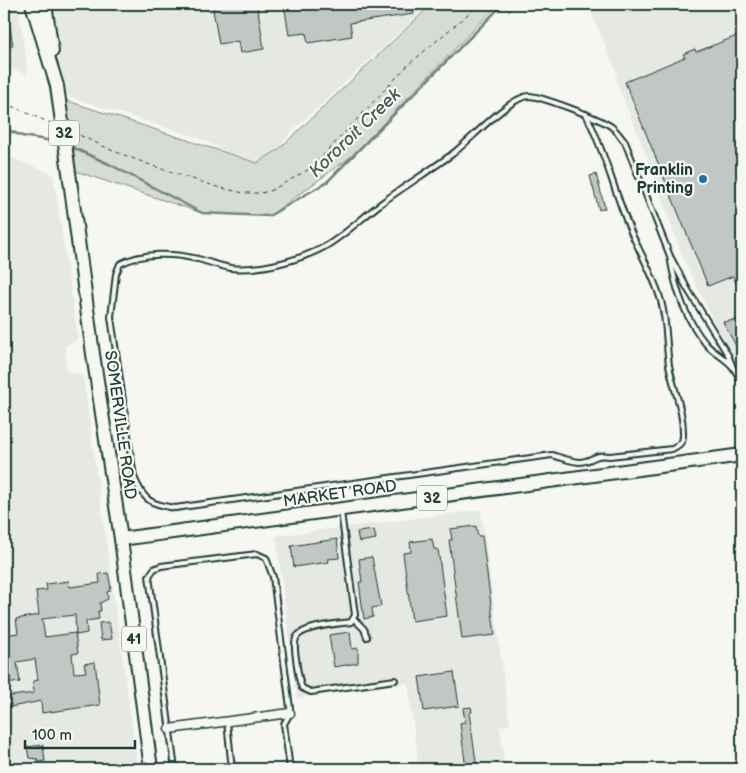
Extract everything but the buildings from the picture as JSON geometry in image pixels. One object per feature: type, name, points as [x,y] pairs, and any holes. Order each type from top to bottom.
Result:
[{"type":"main road","name":"SOMERVILLE ROAD","points":[[32,4],[57,86]]},
{"type":"main road","name":"SOMERVILLE ROAD","points":[[45,4],[93,354],[121,539],[151,769]]},
{"type":"main road","name":"MARKET ROAD","points":[[121,539],[742,455]]},
{"type":"street","points":[[169,729],[290,713]]},
{"type":"lane","points":[[586,114],[597,136],[630,230],[661,299],[665,315],[673,384],[680,405],[683,435],[679,446],[672,450],[610,456],[601,454],[580,462],[552,456],[175,508],[158,505],[146,499],[140,491],[134,477],[111,317],[116,274],[120,264],[127,260],[154,255],[180,256],[229,268],[247,269],[288,260],[325,246],[451,155],[514,101],[529,96],[535,97],[586,114],[602,120],[613,127],[625,142],[670,256],[692,297],[728,355],[742,383]]},
{"type":"lane","points":[[670,256],[672,272],[681,303],[706,345],[732,366]]},
{"type":"lane","points":[[341,510],[355,608],[354,619]]},
{"type":"lane","points":[[175,769],[149,576],[161,566],[260,554],[266,558],[273,578],[290,713],[284,724],[290,769]]},
{"type":"lane","points":[[354,619],[364,629],[367,637]]},
{"type":"lane","points":[[354,619],[351,622],[309,629],[301,633],[296,639],[295,650],[302,688],[311,692],[395,680]]},
{"type":"lane","points":[[226,722],[232,769]]},
{"type":"path","points":[[69,131],[111,150],[217,187],[244,194],[270,191],[306,172],[402,71],[480,4]]},
{"type":"path","points":[[4,103],[56,126]]},
{"type":"shaded area","points":[[4,4],[18,4],[28,75],[4,66]]},
{"type":"shaded area","points":[[50,4],[430,4],[289,134],[278,150],[257,163],[224,151],[197,137],[63,95]]},
{"type":"shaded area","points":[[432,4],[498,4],[352,156],[269,216],[202,213],[69,169],[59,98],[257,163],[278,150]]},
{"type":"shaded area","points":[[581,4],[742,4],[742,375],[684,260],[641,141],[617,84],[616,71],[588,5]]},
{"type":"shaded area","points":[[4,155],[53,174],[78,339],[65,346],[67,371],[83,376],[138,769],[4,769]]},
{"type":"shaded area","points":[[481,510],[510,725],[500,726],[505,769],[419,769],[408,683],[297,698],[276,536]]},
{"type":"waterway","name":"Kororoit Creek","points":[[69,146],[109,164],[202,213],[269,216],[327,182],[503,4]]},
{"type":"waterway","name":"Kororoit Creek","points":[[4,128],[22,136],[59,142]]},
{"type":"place","name":"Franklin Printing","points":[[703,179]]}]
